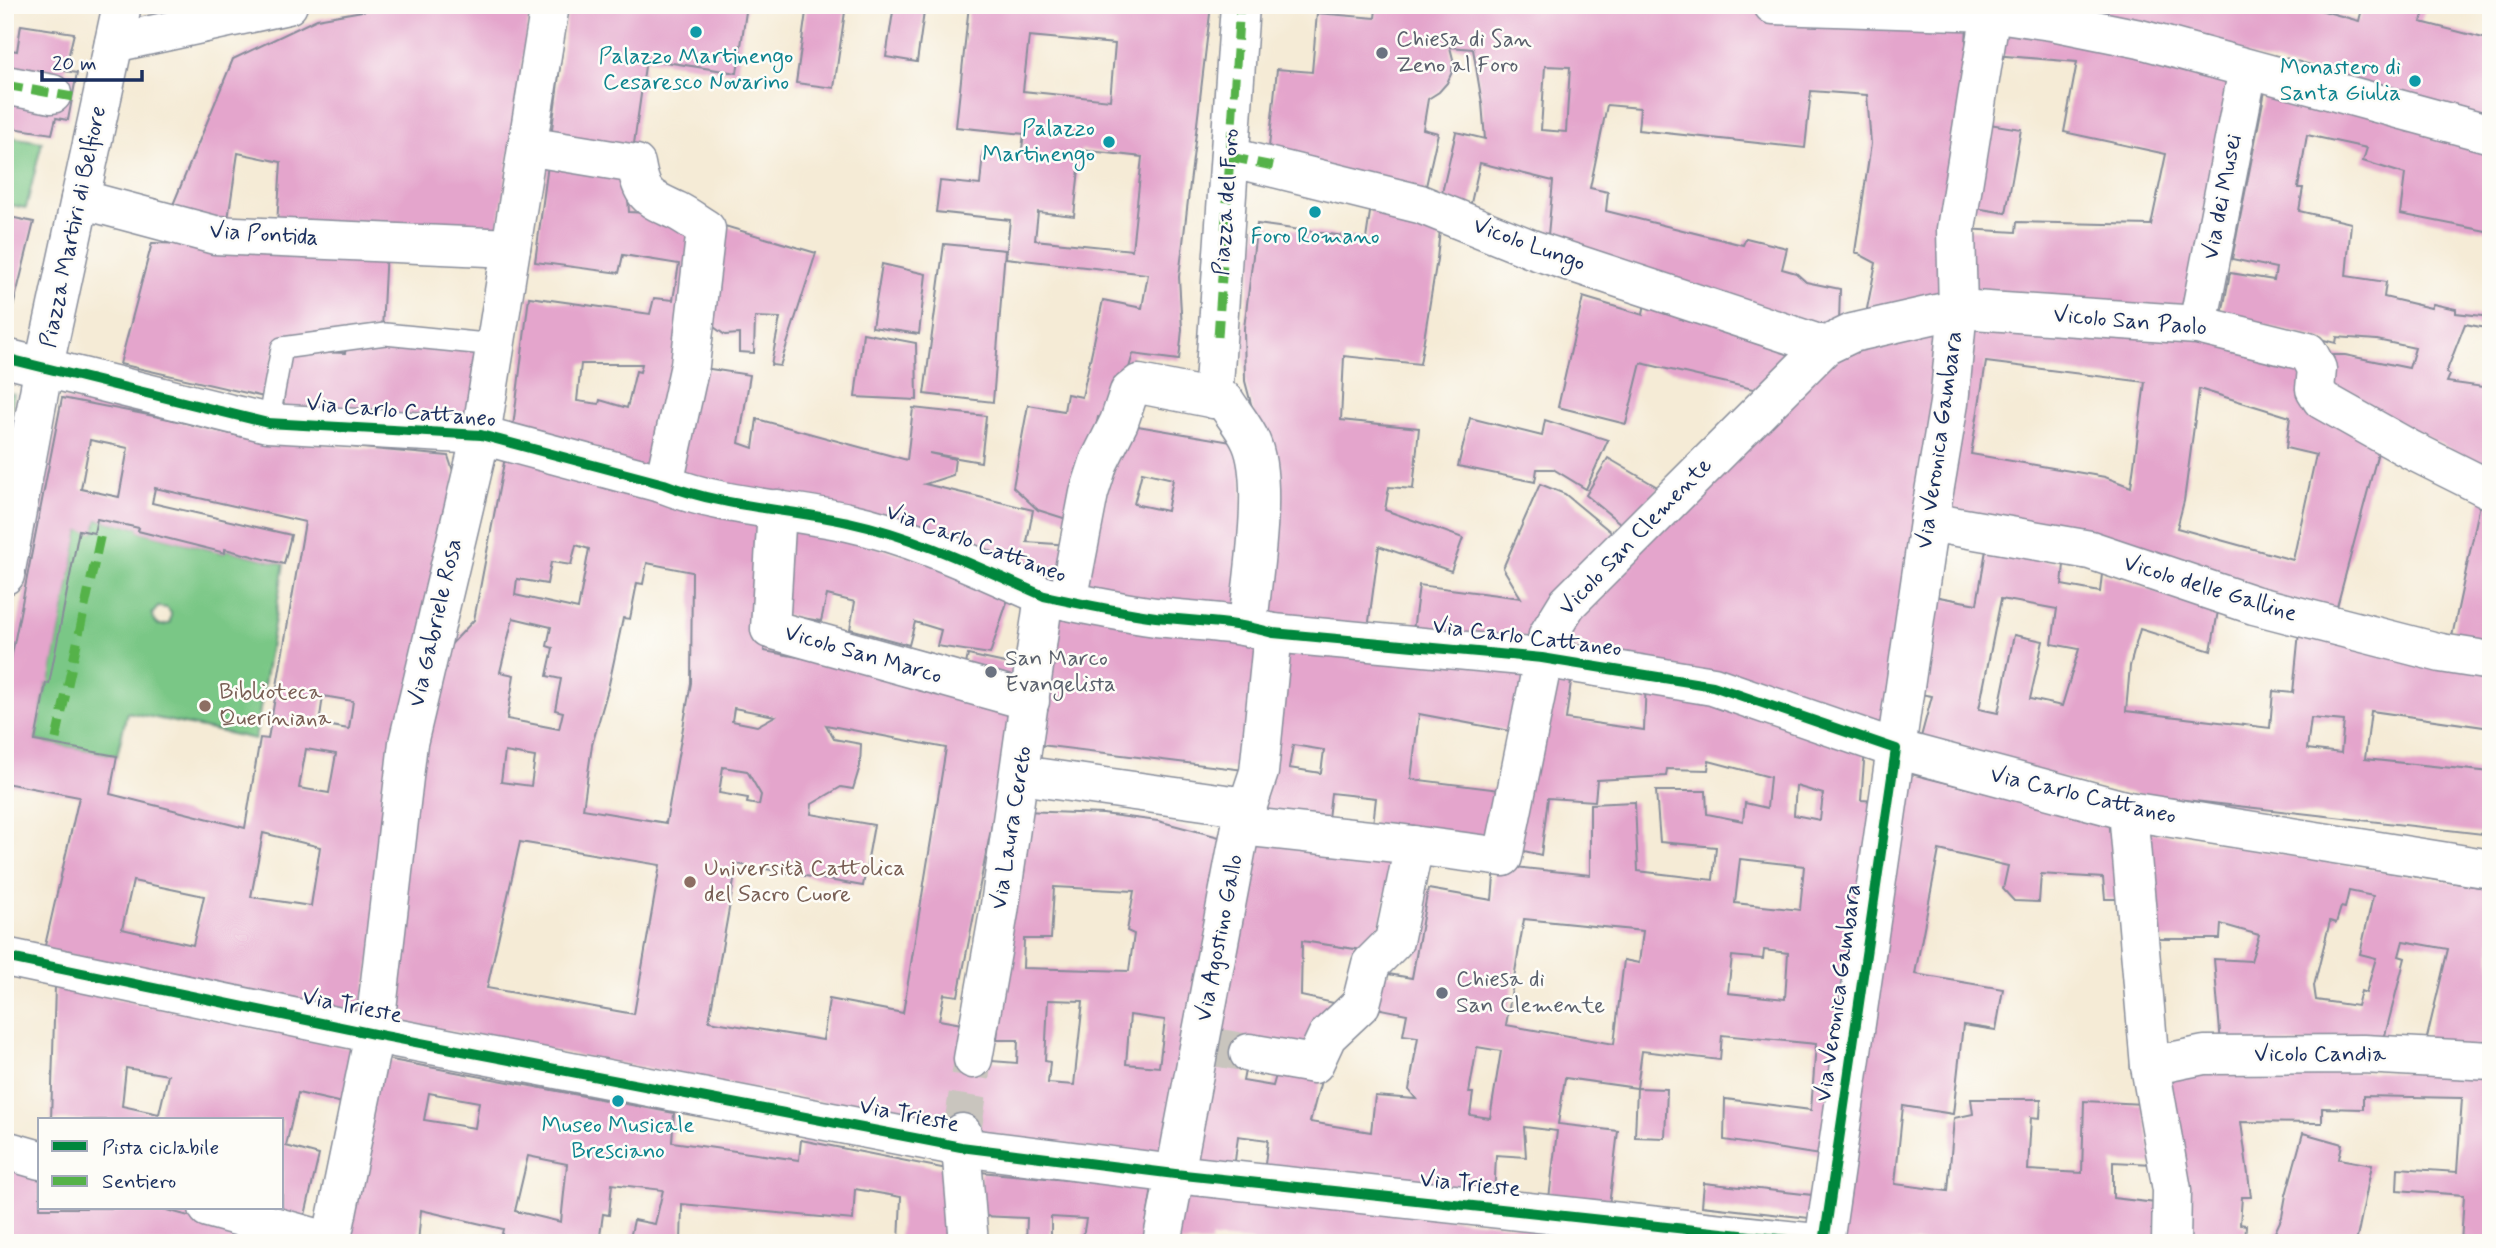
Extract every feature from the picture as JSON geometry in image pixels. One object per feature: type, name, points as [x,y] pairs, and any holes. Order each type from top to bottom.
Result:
[{"type":"street","name":"Piazza Martiri di Belfiore","points":[[5,575],[44,366],[122,5]]},
{"type":"street","points":[[114,43],[288,5]]},
{"type":"street","name":"Via Gabriele Rosa","points":[[331,1242],[374,1034],[408,743],[481,435],[550,5]]},
{"type":"street","name":"Piazza del Foro","points":[[1213,399],[1240,5]]},
{"type":"street","points":[[1773,5],[1992,8],[2140,39],[2491,134]]},
{"type":"street","name":"Via Veronica Gambara","points":[[1824,1243],[1929,522],[1949,403],[1958,309],[1956,229],[1992,8]]},
{"type":"street","name":"Via dei Musei","points":[[2198,325],[2249,69]]},
{"type":"street","points":[[5,85],[52,94]]},
{"type":"street","points":[[527,146],[636,164],[639,180],[652,201],[706,229],[690,365],[664,484]]},
{"type":"street","name":"Vicolo Lungo","points":[[1230,157],[1420,204],[1534,250],[1825,346]]},
{"type":"street","name":"Via Pontida","points":[[80,199],[215,235],[511,248]]},
{"type":"street","name":"Vicolo San Paolo","points":[[1958,309],[2198,325],[2308,352],[2317,369],[2315,389],[2322,400],[2411,450],[2491,489]]},
{"type":"street","name":"Vicolo San Clemente","points":[[1020,775],[1414,845],[1503,857],[1545,646],[1567,604],[1825,346],[1852,333],[1958,309]]},
{"type":"street","name":"Via Carlo Cattaneo","points":[[5,358],[268,423],[481,435],[664,484],[690,494],[849,522],[909,538],[1056,598],[1153,617],[1261,629],[1545,646],[1713,686],[1896,749],[2128,811],[2491,869]]},
{"type":"street","name":"Via Laura Cereto","points":[[973,1059],[999,912],[1030,701],[1056,598],[1089,493],[1129,391],[1139,384],[1225,401],[1251,442]]},
{"type":"street","name":"Via Agostino Gallo","points":[[1162,1243],[1204,1045],[1244,816],[1259,772],[1259,514],[1256,460],[1251,442]]},
{"type":"street","name":"Vicolo San Marco","points":[[776,509],[769,629],[1030,701]]},
{"type":"street","name":"Vicolo delle Galline","points":[[1929,522],[2090,550],[2254,605],[2441,653],[2491,661]]},
{"type":"street","points":[[2128,811],[2150,1066],[2172,1190],[2171,1243]]},
{"type":"street","points":[[1249,1053],[1314,1064],[1327,1036],[1361,1004],[1371,964],[1394,942],[1414,845]]},
{"type":"street","name":"Via Trieste","points":[[5,957],[374,1034],[961,1140],[1175,1174],[1816,1243]]},
{"type":"street","name":"Vicolo Candia","points":[[2150,1066],[2204,1055],[2364,1054],[2491,1061]]},
{"type":"street","points":[[961,1140],[969,1243]]},
{"type":"street","points":[[5,1150],[38,1159]]},
{"type":"street","points":[[215,1210],[331,1242]]},
{"type":"lane","points":[[268,423],[282,348],[386,334],[496,345]]},
{"type":"green space","points":[[5,136],[42,142],[26,208],[5,204]]},
{"type":"green space","points":[[5,392],[14,394],[5,443]]},
{"type":"green space","points":[[97,519],[139,528],[139,531],[224,553],[225,549],[284,564],[255,739],[127,712],[117,756],[35,741],[79,530],[94,532]],"holes":[[[158,607],[167,608],[171,613],[170,623],[163,625],[154,621],[152,614]]]},
{"type":"building","points":[[396,5],[531,5],[497,240],[277,224],[281,162],[238,153],[227,226],[170,212],[233,59],[317,19]]},
{"type":"building","points":[[568,5],[747,5],[737,73],[646,59],[632,158],[550,144]]},
{"type":"building","name":"Palazzo Martinengo Cesaresco Novarino","points":[[807,5],[846,5],[834,88],[796,83]]},
{"type":"building","points":[[894,5],[925,5],[917,62],[886,57]]},
{"type":"building","name":"Palazzo Martinengo","points":[[969,5],[1211,5],[1179,277],[1182,329],[1179,360],[1133,354],[1114,419],[1098,417],[1076,522],[1038,510],[1013,487],[1028,405],[1064,411],[1067,394],[1082,397],[1103,300],[1142,308],[1148,274],[1006,258],[1010,220],[936,212],[940,181],[980,185],[983,152],[1021,156],[1024,134],[956,127]],"holes":[[[1029,36],[1115,44],[1110,100],[1023,91]],[[1081,150],[1142,157],[1132,250],[1035,240],[1038,212],[1074,216]]]},
{"type":"building","points":[[1677,5],[1967,25],[1952,305],[1864,324],[1876,263],[1855,252],[1871,144],[1867,95],[1811,91],[1805,148],[1638,130],[1640,108],[1607,105],[1590,188],[1608,192],[1606,211],[1743,245],[1746,238],[1787,248],[1782,269],[1796,273],[1806,282],[1840,289],[1839,323],[1821,339],[1547,246],[1553,181],[1480,163],[1469,212],[1441,197],[1456,132],[1485,139],[1473,49],[1450,47],[1452,72],[1439,92],[1428,99],[1423,129],[1438,133],[1424,195],[1268,157],[1277,69],[1312,72],[1317,13],[1375,18],[1376,9]],"holes":[[[1545,66],[1570,67],[1566,132],[1541,130]]]},
{"type":"building","name":"Monastero di Santa Giulia","points":[[2060,5],[2302,5],[2359,21],[2363,5],[2426,5],[2421,22],[2491,40],[2491,121]]},
{"type":"building","points":[[21,25],[74,33],[65,71],[77,73],[68,120],[56,118],[52,134],[5,127],[5,49],[17,51]]},
{"type":"building","points":[[1996,31],[2081,39],[2238,80],[2189,316],[1961,299],[1965,229],[2016,232],[2017,222],[2151,225],[2166,154],[2064,132],[2077,62],[1994,55]]},
{"type":"building","points":[[2266,86],[2491,142],[2491,232],[2400,214],[2405,174],[2363,161],[2367,148],[2307,135],[2298,188],[2303,188],[2299,211],[2351,223],[2346,276],[2386,282],[2384,297],[2431,308],[2433,304],[2456,309],[2456,313],[2491,317],[2491,329],[2465,324],[2446,373],[2450,375],[2447,382],[2491,388],[2491,467],[2482,465],[2334,390],[2331,372],[2334,355],[2409,368],[2415,348],[2377,340],[2337,337],[2336,343],[2222,315],[2230,273],[2274,280],[2276,268],[2232,259]]},
{"type":"building","points":[[1983,123],[2021,129],[2006,213],[1969,207]]},
{"type":"building","points":[[549,157],[626,169],[629,212],[666,214],[697,237],[660,478],[512,435],[529,297],[650,314],[654,298],[673,300],[679,264],[623,255],[619,273],[535,262]],"holes":[[[581,364],[642,364],[640,372],[636,371],[627,408],[600,400],[599,404],[577,401]]]},
{"type":"building","points":[[1372,199],[1441,219],[1437,259],[1420,364],[1344,356],[1341,420],[1419,428],[1413,489],[1389,487],[1385,510],[1463,538],[1451,571],[1379,546],[1368,629],[1253,618],[1265,457],[1245,381],[1244,328],[1257,224],[1366,239]]},
{"type":"building","points":[[5,216],[34,222],[6,336],[5,336]]},
{"type":"building","points":[[718,224],[816,253],[780,366],[771,365],[780,318],[755,317],[754,353],[739,352],[739,334],[725,335],[700,317]]},
{"type":"building","points":[[152,243],[386,249],[382,330],[277,341],[264,397],[120,364]]},
{"type":"building","points":[[944,244],[1005,250],[993,402],[924,394]]},
{"type":"building","points":[[882,264],[926,274],[919,334],[872,327]]},
{"type":"building","points":[[1646,295],[1811,345],[1770,393],[1641,363],[1626,424],[1558,407],[1583,297],[1643,315]]},
{"type":"building","points":[[1949,315],[1890,731],[1569,647],[1565,640],[1578,607],[1821,359]]},
{"type":"building","points":[[1967,316],[2190,333],[2307,365],[2381,441],[2334,618],[1939,505]],"holes":[[[1986,362],[2145,382],[2131,487],[2105,477],[1971,454]],[[2199,389],[2290,417],[2286,448],[2316,455],[2293,560],[2177,528],[2184,501]]]},
{"type":"building","points":[[863,333],[916,343],[917,400],[855,397]]},
{"type":"building","points":[[383,339],[487,349],[476,423],[283,407],[289,351],[345,353],[347,344]]},
{"type":"building","points":[[697,367],[750,375],[739,443],[753,448],[757,419],[907,460],[913,408],[986,416],[981,462],[929,453],[955,459],[953,475],[925,484],[1033,510],[1027,542],[1070,545],[1064,594],[671,482]]},
{"type":"building","points":[[62,398],[243,437],[448,456],[455,477],[361,1015],[44,950],[79,797],[5,783],[5,690]],"holes":[[[90,440],[128,448],[119,497],[81,489]],[[155,488],[305,522],[268,739],[260,738],[245,828],[110,794],[117,756],[35,741],[79,530],[94,533],[97,519],[225,553],[225,549],[284,564],[291,535],[152,503]],[[323,696],[353,701],[349,729],[319,724]],[[306,749],[336,754],[329,793],[299,788]],[[263,833],[320,847],[311,906],[251,897]],[[133,881],[204,896],[193,945],[122,929]]]},
{"type":"building","points":[[1470,418],[1542,436],[1545,420],[1608,440],[1586,489],[1553,469],[1537,469],[1535,482],[1458,466]]},
{"type":"building","points":[[1126,424],[1243,444],[1240,615],[1078,592]],"holes":[[[1142,472],[1173,479],[1167,511],[1134,504]]]},
{"type":"building","name":"Università Cattolica del Sacro Cuore","points":[[506,452],[767,516],[764,651],[958,686],[1017,713],[1003,768],[958,996],[944,994],[939,1020],[967,1025],[979,1060],[1017,1063],[1018,1040],[997,1040],[1023,811],[1103,814],[1158,821],[1223,838],[1171,1159],[1040,1143],[381,1018],[418,748],[443,653],[474,620]],"holes":[[[576,545],[589,549],[578,609],[515,595],[517,579],[547,584],[551,562],[571,565]],[[647,563],[692,572],[691,683],[666,823],[583,809],[592,745],[608,689],[623,618],[630,619],[637,583],[643,584]],[[513,618],[551,627],[547,646],[553,648],[547,676],[561,679],[555,710],[563,712],[559,729],[507,719],[514,675],[500,672]],[[734,708],[775,716],[757,726],[732,721]],[[826,725],[946,748],[903,1013],[829,999],[823,1040],[709,1021],[737,864],[863,886],[874,825],[811,814],[812,804],[841,787],[853,789],[860,766],[861,744],[834,739]],[[505,752],[535,757],[531,786],[501,782]],[[723,767],[747,771],[761,795],[759,805],[747,803],[748,798],[719,793]],[[520,842],[660,865],[634,1014],[487,988]],[[1054,887],[1134,891],[1127,931],[1134,934],[1129,971],[1023,968],[1024,939],[1051,939]],[[1048,1000],[1083,1001],[1074,1085],[1048,1083],[1050,1062],[1045,1061]],[[1130,1015],[1165,1020],[1159,1067],[1126,1064]]]},
{"type":"building","points":[[1608,458],[1659,488],[1626,528],[1586,495]]},
{"type":"building","points":[[1540,484],[1565,494],[1617,537],[1528,638],[1413,631],[1419,585],[1521,598],[1503,568]]},
{"type":"building","points":[[2482,495],[2491,498],[2491,646],[2450,646]]},
{"type":"building","points":[[784,522],[928,561],[1008,599],[990,654],[937,646],[941,630],[915,622],[909,645],[850,629],[855,602],[827,595],[821,621],[778,614]]},
{"type":"building","points":[[1986,550],[2064,564],[2062,585],[2100,592],[2102,574],[2218,611],[2211,651],[2140,629],[2130,666],[2126,711],[2270,728],[2273,691],[2293,693],[2299,632],[2491,669],[2491,728],[2371,711],[2365,759],[2491,772],[2491,835],[2142,795],[1918,748],[1932,696],[1914,693],[1928,595],[1977,604]],"holes":[[[2001,599],[2057,609],[2052,644],[2079,649],[2062,706],[2030,699],[2043,641],[2014,635],[1998,713],[1979,709]],[[2311,718],[2344,721],[2341,753],[2307,749]]]},
{"type":"building","points":[[1054,606],[1262,636],[1252,771],[1032,744]]},
{"type":"building","points":[[1283,643],[1533,668],[1521,733],[1419,714],[1411,779],[1508,791],[1496,847],[1372,834],[1376,798],[1331,793],[1327,827],[1250,819]],"holes":[[[1293,745],[1324,750],[1321,773],[1289,768]]]},
{"type":"building","name":"San Marco Evangelista","points":[[968,655],[1019,666],[1015,688],[963,678]]},
{"type":"building","points":[[1553,668],[1572,674],[1566,719],[1644,730],[1646,680],[1865,749],[1861,800],[1875,801],[1827,1156],[1724,1140],[1725,1099],[1811,1110],[1816,1044],[1722,1035],[1720,1060],[1642,1051],[1637,1088],[1565,1078],[1558,1124],[1618,1131],[1608,1214],[1548,1207],[1557,1131],[1549,1130],[1524,1127],[1526,1157],[1496,1155],[1494,1200],[1264,1172],[1268,1140],[1238,1136],[1234,1169],[1188,1163],[1248,833],[1396,848],[1375,952],[1302,941],[1301,996],[1334,1003],[1311,1029],[1304,1050],[1250,1044],[1243,1081],[1273,1086],[1279,1064],[1323,1073],[1310,1122],[1371,1132],[1375,1096],[1416,1099],[1409,1090],[1418,1037],[1403,1035],[1407,1014],[1371,1007],[1376,972],[1412,978],[1428,889],[1492,900],[1495,865],[1590,875],[1590,804],[1635,802],[1638,871],[1713,880],[1716,847],[1660,842],[1656,791],[1706,791],[1707,814],[1743,821],[1745,803],[1767,808],[1770,777],[1709,761],[1708,770],[1667,769],[1666,776],[1597,780],[1595,801],[1548,798],[1541,855],[1512,848]],"holes":[[[1796,786],[1823,794],[1820,820],[1794,815]],[[1740,859],[1804,866],[1800,910],[1735,903]],[[1524,919],[1643,931],[1639,963],[1624,960],[1614,1044],[1506,1025]],[[1764,950],[1788,953],[1785,999],[1728,993],[1732,956],[1763,959]],[[1477,1047],[1501,1051],[1490,1118],[1470,1115],[1473,1093],[1469,1093]]]},
{"type":"building","points":[[1899,771],[2111,824],[2124,899],[2105,899],[2103,878],[2041,874],[2039,902],[2014,901],[2003,889],[2008,866],[1939,850],[1915,974],[2003,989],[1996,1030],[1963,1025],[1953,1114],[1903,1106],[1895,1184],[1948,1191],[1954,1118],[1973,1114],[1971,1099],[2041,1099],[2040,1118],[2031,1117],[2028,1170],[2082,1173],[2084,1101],[2143,1104],[2153,1164],[2113,1162],[2113,1198],[2164,1204],[2161,1243],[1855,1243],[1836,1240]]},
{"type":"building","points":[[2144,831],[2491,889],[2491,1050],[2425,1046],[2448,949],[2403,941],[2399,956],[2405,958],[2383,1043],[2221,1044],[2214,959],[2251,961],[2259,935],[2221,924],[2220,939],[2151,939]],"holes":[[[2349,891],[2373,896],[2360,954],[2376,958],[2366,993],[2361,991],[2357,1006],[2316,1000],[2314,986],[2330,921],[2336,923],[2341,907],[2345,908]]]},
{"type":"building","points":[[55,986],[359,1050],[347,1104],[298,1093],[286,1146],[319,1155],[303,1224],[255,1210],[284,1210],[284,1118],[51,1118]],"holes":[[[126,1068],[168,1075],[159,1114],[122,1106]]]},
{"type":"building","points":[[381,1058],[674,1113],[672,1142],[799,1160],[801,1140],[947,1169],[952,1243],[899,1243],[901,1197],[855,1189],[853,1220],[682,1204],[681,1243],[629,1243],[634,1220],[655,1224],[663,1190],[612,1184],[609,1215],[603,1214],[599,1243],[500,1243],[503,1229],[421,1210],[418,1243],[346,1243]],"holes":[[[429,1093],[479,1102],[475,1128],[424,1120]],[[528,1156],[567,1164],[561,1222],[515,1211]]]},
{"type":"building","points":[[2161,1072],[2491,1072],[2491,1243],[2461,1243],[2464,1195],[2397,1190],[2398,1168],[2457,1172],[2462,1098],[2363,1096],[2363,1109],[2322,1108],[2322,1123],[2241,1122],[2251,1197],[2242,1197],[2240,1224],[2246,1225],[2245,1243],[2178,1243]]},
{"type":"building","points":[[1637,1088],[1667,1089],[1665,1138],[1635,1137]]},
{"type":"building","points":[[2303,1133],[2342,1144],[2339,1159],[2372,1165],[2356,1243],[2270,1243],[2282,1217]]},
{"type":"building","points":[[5,1167],[38,1175],[38,1210],[166,1210],[264,1236],[264,1243],[75,1243],[48,1236],[47,1243],[5,1243]]},
{"type":"building","points":[[980,1172],[1152,1188],[1143,1243],[1082,1243],[1086,1219],[1051,1217],[1051,1243],[1026,1243],[1027,1218],[982,1216]]},
{"type":"building","points":[[1704,1183],[1812,1195],[1809,1218],[1702,1206]]},
{"type":"building","points":[[1179,1190],[1680,1243],[1253,1243],[1254,1241],[1212,1238],[1211,1243],[1170,1243]]},
{"type":"tunnel","points":[[1208,1046],[1249,1053]]},
{"type":"tunnel","points":[[962,1133],[973,1059]]},
{"type":"marked path","points":[[1218,337],[1240,5]]},
{"type":"marked path","points":[[5,85],[73,97]]},
{"type":"marked path","points":[[1230,157],[1273,166]]},
{"type":"marked path","points":[[56,739],[102,529]]},
{"type":"cycle path","points":[[5,358],[268,423],[481,435],[709,498],[874,528],[948,554],[1044,596],[1100,608],[1230,624],[1273,633],[1542,658],[1713,686],[1896,749],[1824,1243]]},
{"type":"cycle path","points":[[5,957],[374,1034],[961,1147],[1175,1174],[1816,1243]]},
{"type":"place","name":"Palazzo Martinengo Cesaresco Novarino","points":[[696,32]]},
{"type":"place","name":"Chiesa di San Zeno al Foro","points":[[1382,53]]},
{"type":"place","name":"Monastero di Santa Giulia","points":[[2415,81]]},
{"type":"place","name":"Palazzo Martinengo","points":[[1109,142]]},
{"type":"place","name":"Foro Romano","points":[[1315,212]]},
{"type":"place","name":"San Marco Evangelista","points":[[991,672]]},
{"type":"place","name":"Biblioteca Queriniana","points":[[205,706]]},
{"type":"place","name":"Università Cattolica del Sacro Cuore","points":[[690,882]]},
{"type":"place","name":"Chiesa di San Clemente","points":[[1442,993]]},
{"type":"place","name":"Museo Musicale Bresciano","points":[[618,1101]]}]
